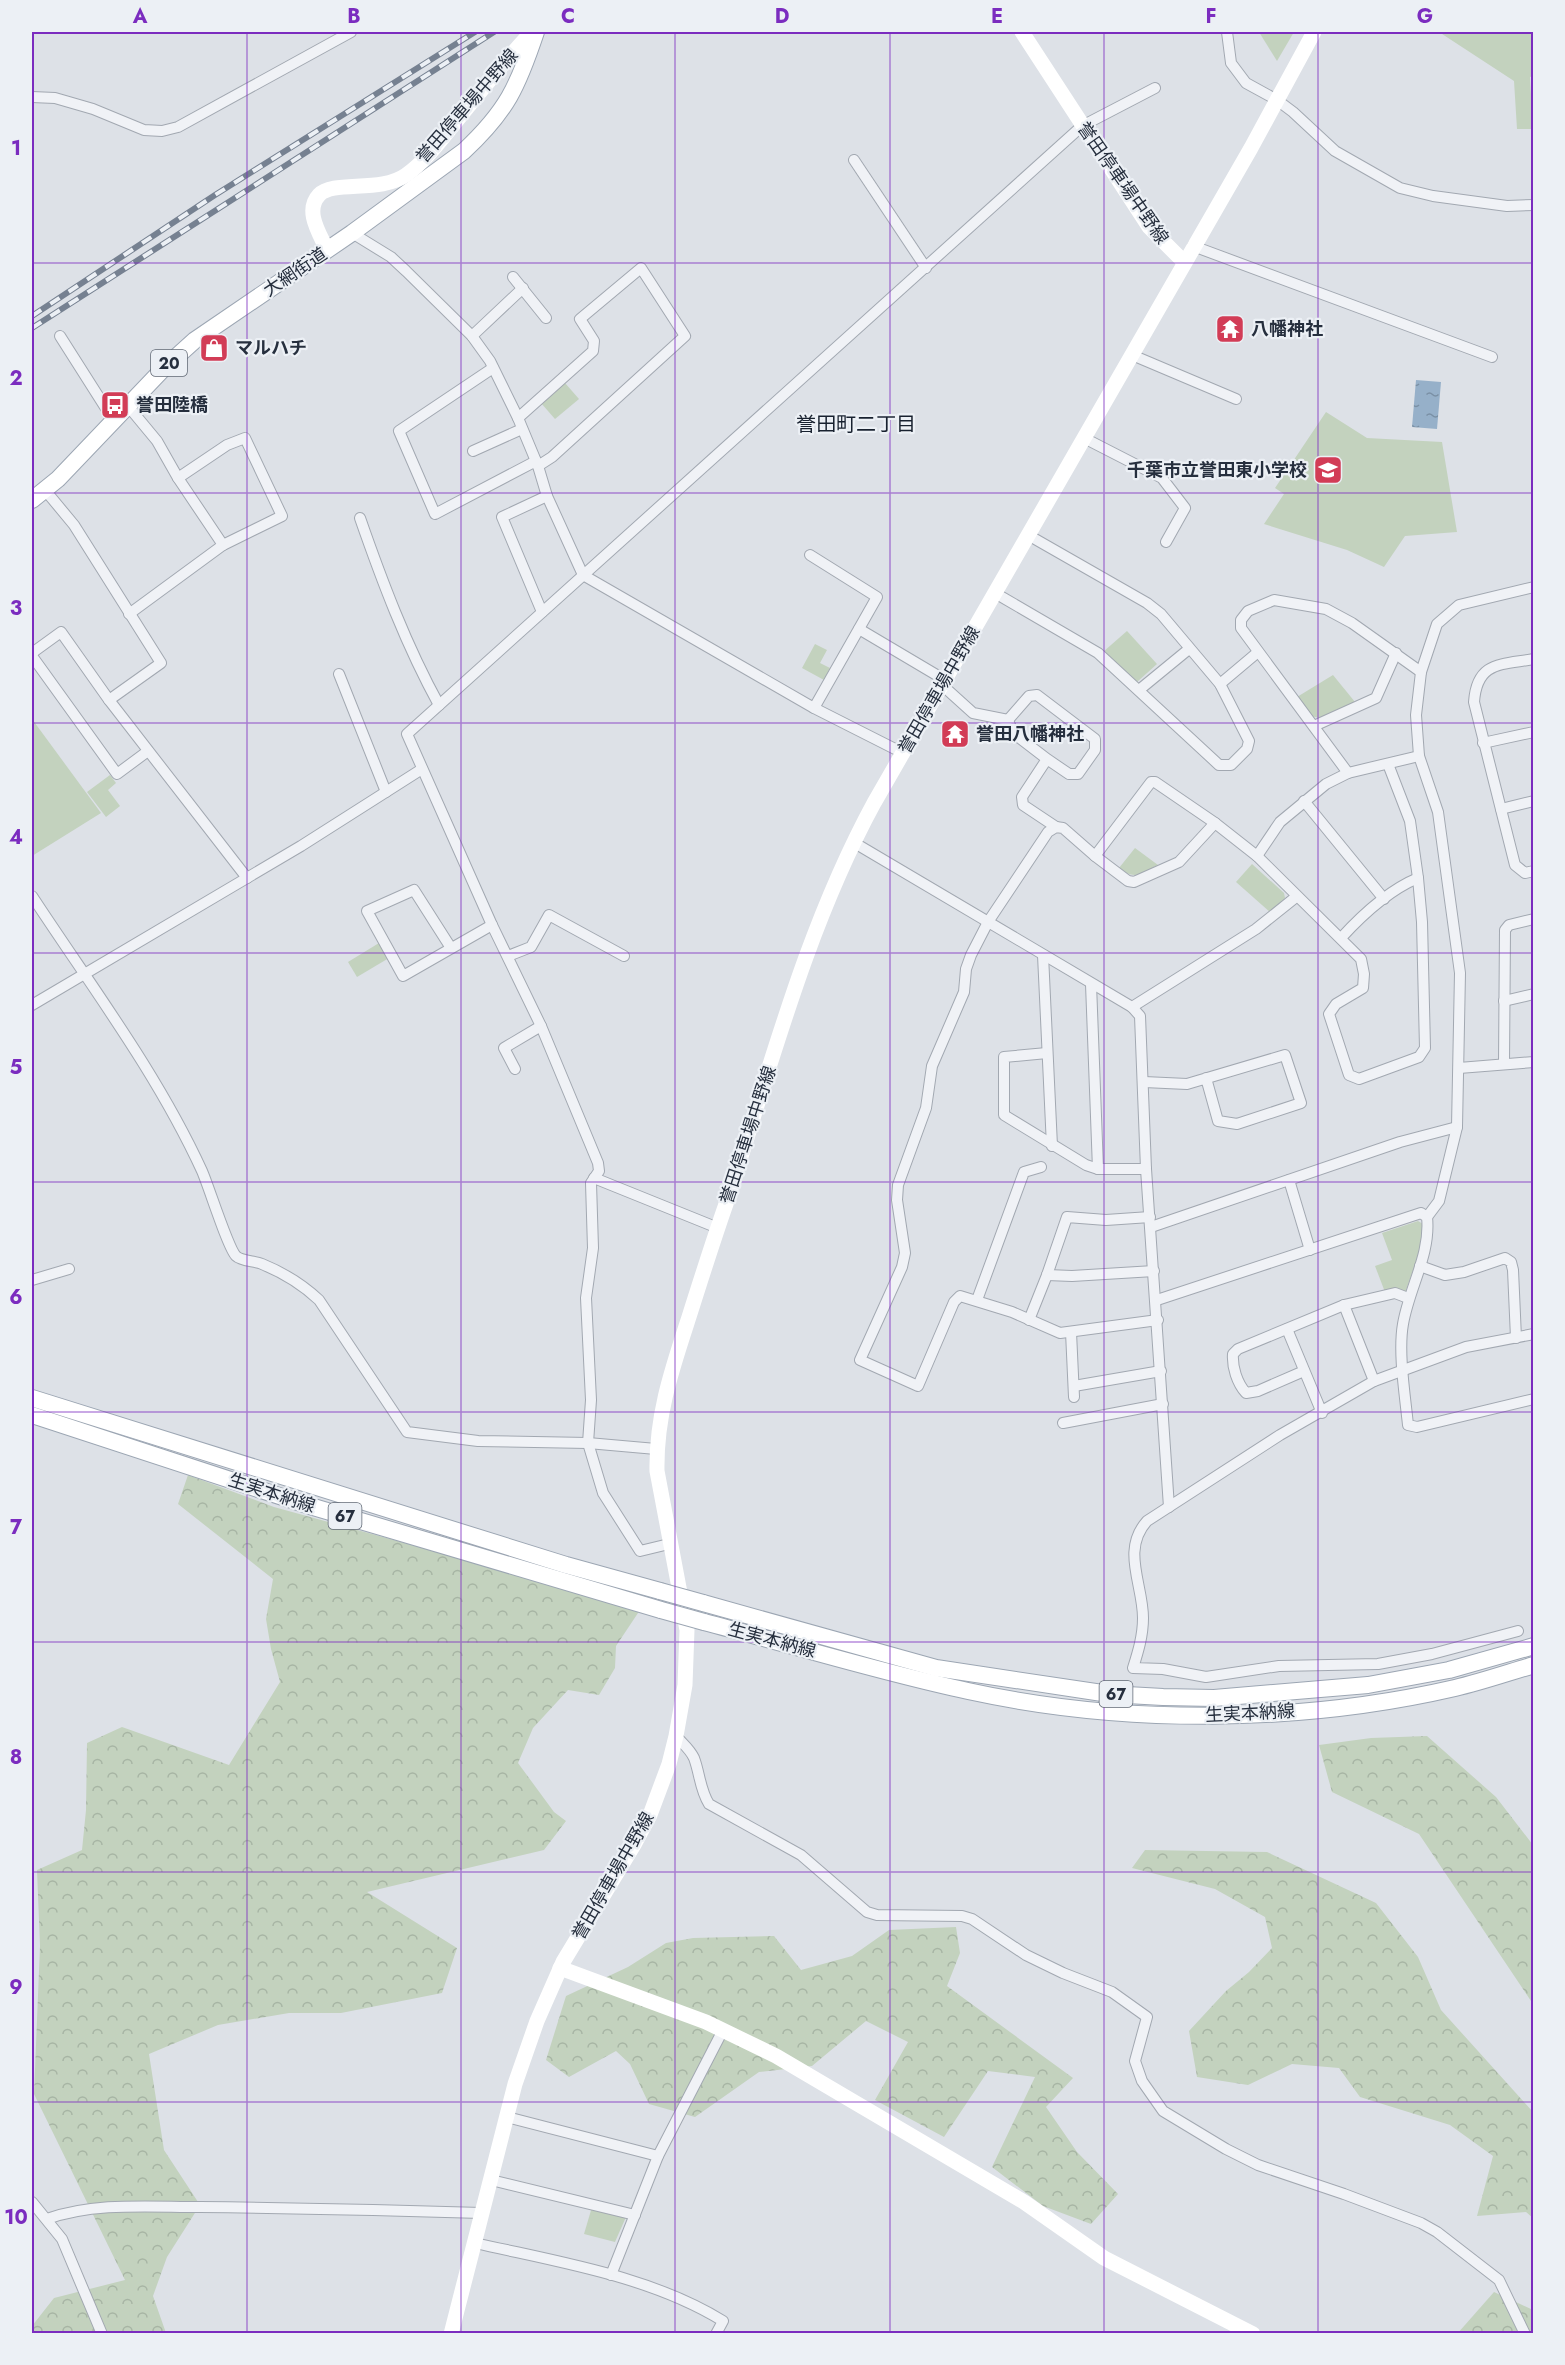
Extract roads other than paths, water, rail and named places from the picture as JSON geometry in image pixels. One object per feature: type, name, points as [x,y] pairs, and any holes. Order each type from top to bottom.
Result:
[{"type":"main road","name":"大網街道","points":[[38,495],[114,421],[164,368],[195,340],[352,233],[464,151],[494,122],[507,104],[525,64],[534,32]]},
{"type":"main road","name":"誉田停車場中野線","points":[[327,250],[313,218],[315,200],[320,194],[332,188],[384,185],[408,174],[534,32]]},
{"type":"main road","name":"誉田停車場中野線","points":[[451,2334],[515,2084],[537,2021],[560,1968],[650,1815],[669,1764],[684,1685],[687,1630],[657,1472],[656,1449],[660,1412],[718,1228],[830,891],[853,842],[903,753],[1184,262],[1149,228],[1022,32]]},
{"type":"main road","points":[[1184,262],[1314,32]]},
{"type":"main road","name":"生実本納線","points":[[32,1398],[555,1561],[936,1668],[1099,1692],[1214,1698],[1368,1685],[1449,1670],[1533,1646]]},
{"type":"main road","name":"生実本納線","points":[[32,1414],[310,1506],[661,1610],[967,1691],[1050,1706],[1153,1716],[1325,1709],[1455,1688],[1533,1665]]},
{"type":"main road","points":[[560,1968],[706,2022],[776,2056],[1024,2202],[1104,2258],[1253,2334]]},
{"type":"street","points":[[32,97],[55,98],[93,109],[144,130],[178,127],[351,32]]},
{"type":"street","points":[[1227,32],[1231,63],[1246,83],[1277,100],[1293,112],[1335,151],[1400,188],[1433,196],[1507,206],[1533,205]]},
{"type":"street","points":[[669,1544],[640,1551],[603,1493],[588,1443],[591,1400],[586,1298],[593,1248],[591,1183],[598,1171],[598,1163],[541,1026],[492,925],[407,734],[1082,126],[1155,88]]},
{"type":"street","points":[[854,160],[926,268]]},
{"type":"street","points":[[352,233],[391,257],[472,336],[493,368],[520,424],[537,463],[547,496],[583,575],[814,708],[903,753]]},
{"type":"street","points":[[1193,246],[1492,357]]},
{"type":"street","points":[[473,451],[520,424],[593,351],[594,341],[580,319],[641,268],[685,336],[552,457],[435,514],[399,430],[493,368]]},
{"type":"street","points":[[513,277],[546,318]]},
{"type":"street","points":[[472,336],[523,288]]},
{"type":"street","points":[[60,336],[114,421]]},
{"type":"street","points":[[1132,355],[1236,399]]},
{"type":"street","points":[[128,406],[157,441],[178,478],[223,545]]},
{"type":"street","points":[[129,614],[223,545],[282,516],[245,438],[227,445],[178,478]]},
{"type":"street","points":[[1084,438],[1162,478],[1185,508],[1166,542]]},
{"type":"street","points":[[38,495],[74,525],[161,663],[109,700]]},
{"type":"street","points":[[542,612],[502,517],[547,496]]},
{"type":"street","points":[[360,518],[377,567],[421,671],[439,705]]},
{"type":"street","points":[[995,593],[1098,653],[1219,765],[1231,765],[1247,749],[1249,741],[1220,684],[1161,614],[1147,603],[1028,535]]},
{"type":"street","points":[[810,555],[877,597],[814,708]]},
{"type":"street","points":[[1533,587],[1459,605],[1437,624],[1421,672],[1416,714],[1419,756],[1438,812],[1460,973],[1459,1068],[1457,1127],[1439,1201],[1427,1217],[1429,1233],[1408,1298],[1402,1327],[1408,1425],[1417,1427],[1533,1399]]},
{"type":"street","points":[[1348,773],[1241,628],[1241,620],[1248,611],[1274,600],[1326,609],[1352,622],[1421,672]]},
{"type":"street","points":[[859,629],[943,683],[973,713],[1008,720]]},
{"type":"street","points":[[148,751],[117,774],[32,654],[61,632],[109,700],[247,878]]},
{"type":"street","points":[[1139,690],[1189,649]]},
{"type":"street","points":[[1220,684],[1258,652]]},
{"type":"street","points":[[1314,726],[1377,698],[1396,652]]},
{"type":"street","points":[[1533,659],[1493,667],[1479,678],[1475,688],[1474,702],[1515,865],[1525,873],[1533,871]]},
{"type":"street","points":[[339,674],[386,792]]},
{"type":"street","points":[[1037,695],[1095,739],[1095,750],[1078,774],[1069,774],[1013,733],[1008,720],[1029,696],[1037,695]]},
{"type":"street","points":[[1483,743],[1533,732]]},
{"type":"street","points":[[1257,856],[1280,822],[1326,784],[1348,773],[1419,756]]},
{"type":"street","points":[[1047,759],[1022,797],[1023,805],[1056,827],[1063,828],[1128,881],[1134,882],[1179,862],[1215,823]]},
{"type":"street","points":[[1095,856],[1151,782],[1159,783],[1257,856],[1361,959],[1364,974],[1363,988],[1336,1004],[1329,1014],[1349,1075],[1359,1079],[1419,1057],[1425,1048],[1422,922],[1418,878],[1410,821],[1388,764]]},
{"type":"street","points":[[32,1005],[247,878],[422,769]]},
{"type":"street","points":[[1304,801],[1384,899]]},
{"type":"street","points":[[1501,809],[1533,801]]},
{"type":"street","points":[[1056,827],[1048,832],[988,922],[966,969],[964,992],[932,1066],[926,1108],[898,1185],[897,1200],[904,1253],[902,1267],[860,1360],[918,1386],[954,1302],[960,1296],[1012,1312],[1060,1333],[1158,1320]]},
{"type":"street","points":[[853,842],[1132,1007],[1140,1016],[1146,1169],[1157,1300],[1169,1507]]},
{"type":"street","points":[[1341,938],[1384,899],[1418,878]]},
{"type":"street","points":[[451,948],[414,890],[367,910],[403,976],[492,925]]},
{"type":"street","points":[[1132,1007],[1256,930],[1296,897]]},
{"type":"street","points":[[33,902],[84,974],[164,1097],[186,1137],[212,1194],[236,1257],[286,1275],[306,1287],[319,1300],[407,1432],[478,1441],[588,1443],[656,1449]]},
{"type":"street","points":[[508,956],[531,947],[549,915],[624,956]]},
{"type":"street","points":[[1504,1064],[1505,930],[1509,925],[1533,919]]},
{"type":"street","points":[[1042,955],[1052,1146]]},
{"type":"street","points":[[1091,984],[1098,1169]]},
{"type":"street","points":[[1504,1001],[1533,994]]},
{"type":"street","points":[[515,1069],[504,1047],[541,1026]]},
{"type":"street","points":[[1047,1053],[1004,1056],[1004,1115],[1052,1146],[1098,1169],[1146,1169]]},
{"type":"street","points":[[1144,1082],[1187,1084],[1206,1078],[1285,1055],[1301,1103],[1237,1124],[1218,1121],[1206,1078]]},
{"type":"street","points":[[1459,1068],[1533,1062]]},
{"type":"street","points":[[1029,1320],[1067,1217],[1150,1222],[1289,1180],[1401,1142],[1457,1127]]},
{"type":"street","points":[[977,1300],[1024,1172],[1041,1167]]},
{"type":"street","points":[[594,1178],[718,1228]]},
{"type":"street","points":[[1289,1180],[1310,1250]]},
{"type":"street","points":[[1157,1300],[1414,1215],[1421,1213],[1427,1217]]},
{"type":"street","points":[[1420,1266],[1445,1275],[1464,1272],[1505,1258],[1510,1262],[1513,1270],[1516,1338]]},
{"type":"street","points":[[33,1284],[69,1269]]},
{"type":"street","points":[[1047,1275],[1072,1276],[1154,1271]]},
{"type":"street","points":[[1304,1371],[1258,1391],[1246,1393],[1240,1387],[1232,1362],[1233,1354],[1238,1349],[1344,1305],[1395,1293],[1408,1298]]},
{"type":"street","points":[[1344,1305],[1374,1381]]},
{"type":"street","points":[[1287,1329],[1322,1413]]},
{"type":"street","points":[[1071,1332],[1074,1391],[1161,1371]]},
{"type":"street","points":[[1518,1631],[1432,1654],[1377,1664],[1279,1666],[1206,1677],[1163,1669],[1133,1668],[1140,1646],[1143,1619],[1142,1598],[1134,1557],[1135,1538],[1147,1521],[1280,1436],[1374,1381],[1466,1347],[1533,1334]]},
{"type":"street","points":[[1063,1423],[1163,1404]]},
{"type":"street","points":[[676,1736],[690,1750],[703,1794],[709,1804],[801,1855],[867,1912],[877,1915],[962,1916],[972,1919],[1026,1955],[1112,1992],[1147,2017],[1135,2061],[1142,2081],[1163,2111],[1226,2149],[1258,2165],[1344,2194],[1421,2223],[1437,2232],[1499,2280],[1525,2334]]},
{"type":"street","points":[[611,2275],[658,2156],[723,2030]]},
{"type":"street","points":[[507,2117],[658,2156]]},
{"type":"street","points":[[491,2180],[635,2215]]},
{"type":"street","points":[[32,2202],[62,2239],[102,2334]]},
{"type":"street","points":[[47,2219],[87,2209],[130,2207],[482,2213]]},
{"type":"street","points":[[475,2242],[611,2275],[696,2304],[723,2321],[716,2334]]},
{"type":"water","points":[[1416,380],[1441,382],[1437,429],[1412,427]]},
{"type":"railway","points":[[32,316],[215,195],[475,32]]},
{"type":"railway","points":[[32,328],[494,32]]},
{"type":"place","name":"八幡神社","points":[[1230,329]]},
{"type":"place","name":"マルハチ","points":[[214,348]]},
{"type":"place","name":"誉田陸橋","points":[[115,405]]},
{"type":"place","name":"千葉市立誉田東小学校","points":[[1328,470]]},
{"type":"place","name":"誉田八幡神社","points":[[955,734]]},
{"type":"district","name":"誉田町二丁目","points":[[856,424]]}]
